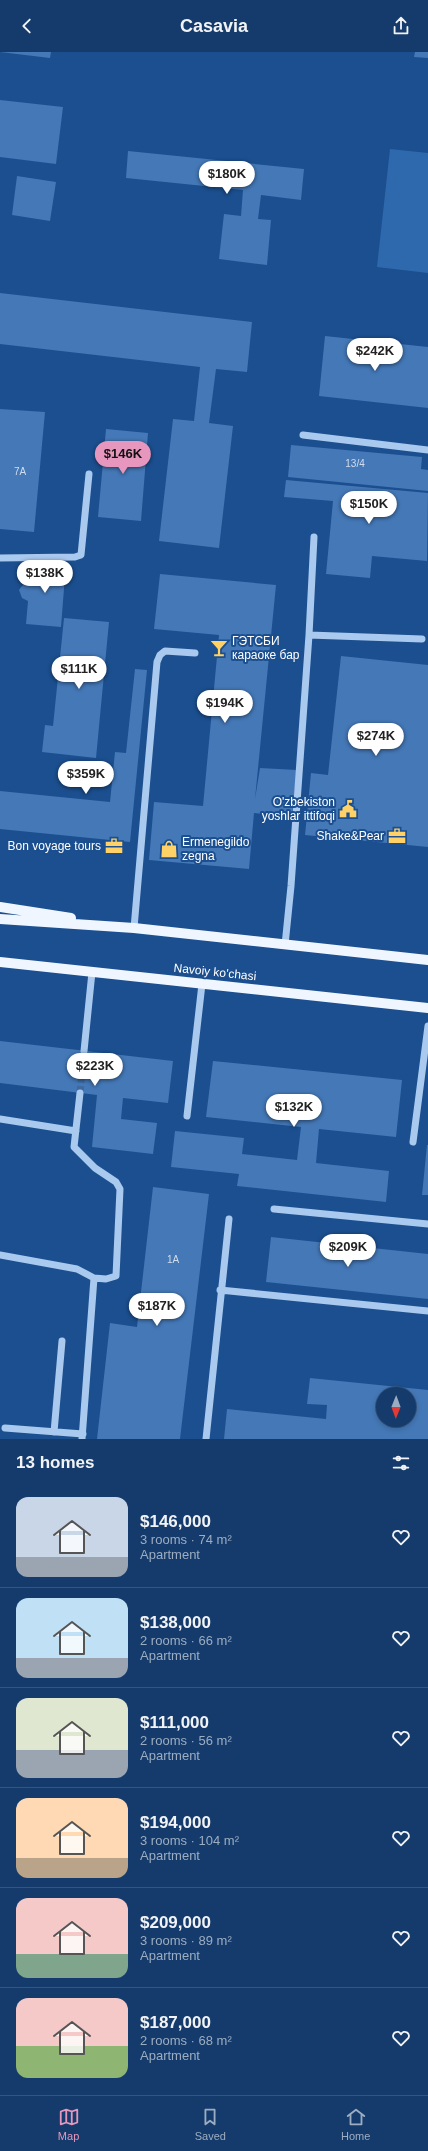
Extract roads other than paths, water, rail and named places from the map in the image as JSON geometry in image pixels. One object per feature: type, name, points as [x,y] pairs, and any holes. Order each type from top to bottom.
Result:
[{"type":"main road","points":[[0,907],[134,928],[428,960]]},
{"type":"main road","points":[[0,919],[134,928]]},
{"type":"main road","name":"Navoiy ko'chasi","points":[[0,962],[428,1008]]},
{"type":"lane","points":[[303,435],[428,450]]},
{"type":"lane","points":[[0,558],[76,558],[81,556],[89,474]]},
{"type":"lane","points":[[285,945],[291,886],[309,635],[314,537]]},
{"type":"lane","points":[[309,635],[422,639]]},
{"type":"lane","points":[[134,928],[157,662],[160,655],[166,651],[195,653]]},
{"type":"lane","points":[[84,1051],[92,972]]},
{"type":"lane","points":[[187,1116],[202,984]]},
{"type":"lane","points":[[414,1142],[428,1026]]},
{"type":"lane","points":[[0,1255],[77,1268],[94,1278],[106,1279],[116,1276],[120,1189],[116,1182],[94,1168],[74,1147],[80,1093]]},
{"type":"lane","points":[[0,1119],[76,1131]]},
{"type":"lane","points":[[274,1209],[428,1224]]},
{"type":"lane","points":[[206,1439],[220,1290],[229,1219]]},
{"type":"lane","points":[[5,1428],[54,1432],[82,1437],[94,1278]]},
{"type":"lane","points":[[220,1290],[428,1311]]},
{"type":"lane","points":[[54,1432],[62,1341]]},
{"type":"tunnel","points":[[80,1093],[84,1051]]},
{"type":"place","name":"ГЭТСБИ караоке бар","points":[[219,648]]},
{"type":"place","name":"O'zbekiston yoshlar ittifoqi","points":[[348,809]]},
{"type":"place","name":"Shake&Pear","points":[[397,836]]},
{"type":"place","name":"Bon voyage tours","points":[[114,846]]},
{"type":"place","name":"Ermenegildo zegna","points":[[169,849]]}]
